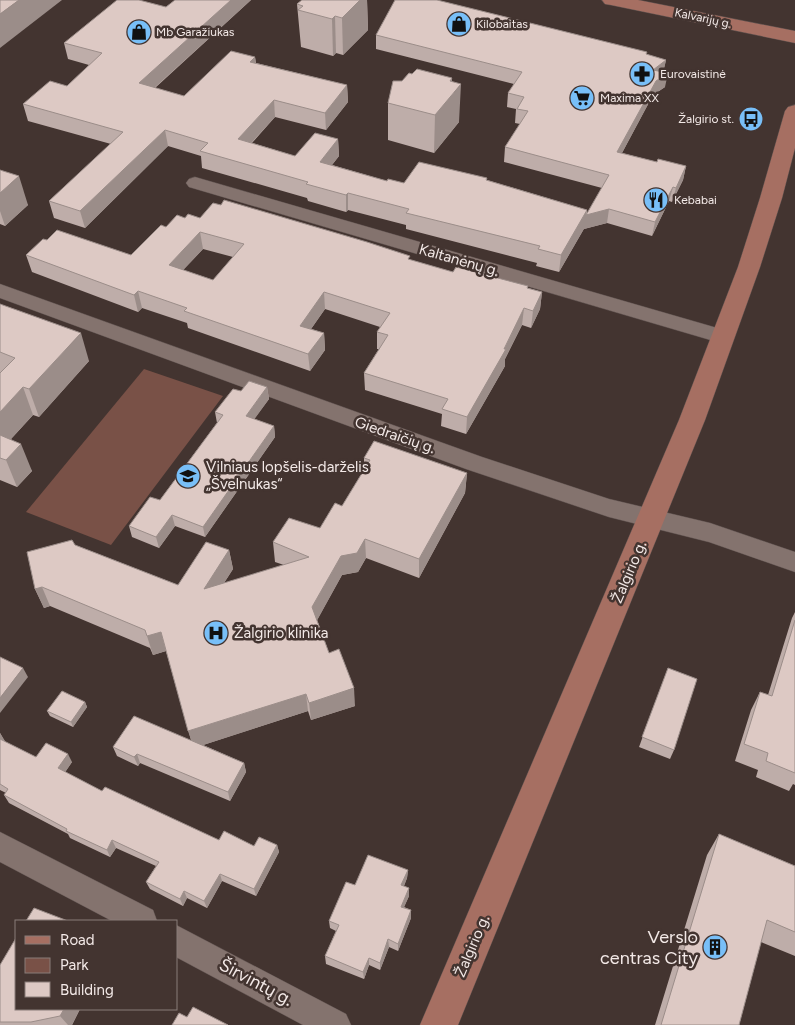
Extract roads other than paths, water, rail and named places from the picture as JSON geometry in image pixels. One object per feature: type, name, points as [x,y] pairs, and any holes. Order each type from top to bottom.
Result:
[{"type":"main road","name":"Kalvarijų g.","points":[[611,0],[659,4],[795,37]]},
{"type":"main road","name":"Žalgirio g.","points":[[439,1025],[651,519],[724,337],[764,222],[795,111]]},
{"type":"street","name":"Kaltanėnų g.","points":[[195,183],[724,337]]},
{"type":"street","name":"Giedraičių g.","points":[[0,291],[374,428],[609,508],[710,533],[795,562]]},
{"type":"street","points":[[0,846],[140,920]]},
{"type":"street","name":"Širvintų g.","points":[[178,941],[335,1025]]},
{"type":"place","name":"Kilobaitas","points":[[459,24]]},
{"type":"place","name":"Mb Garažiukas","points":[[139,32]]},
{"type":"place","name":"Eurovaistinė","points":[[642,74]]},
{"type":"place","name":"Maxima XX","points":[[582,98]]},
{"type":"place","name":"Žalgirio st.","points":[[751,119]]},
{"type":"place","name":"Kebabai","points":[[656,200]]},
{"type":"place","name":"Vilniaus lopšelis-darželis „Švelnukas“","points":[[188,476]]},
{"type":"place","name":"Žalgirio klinika","points":[[216,633]]},
{"type":"place","name":"Verslo centras City","points":[[715,947]]}]
